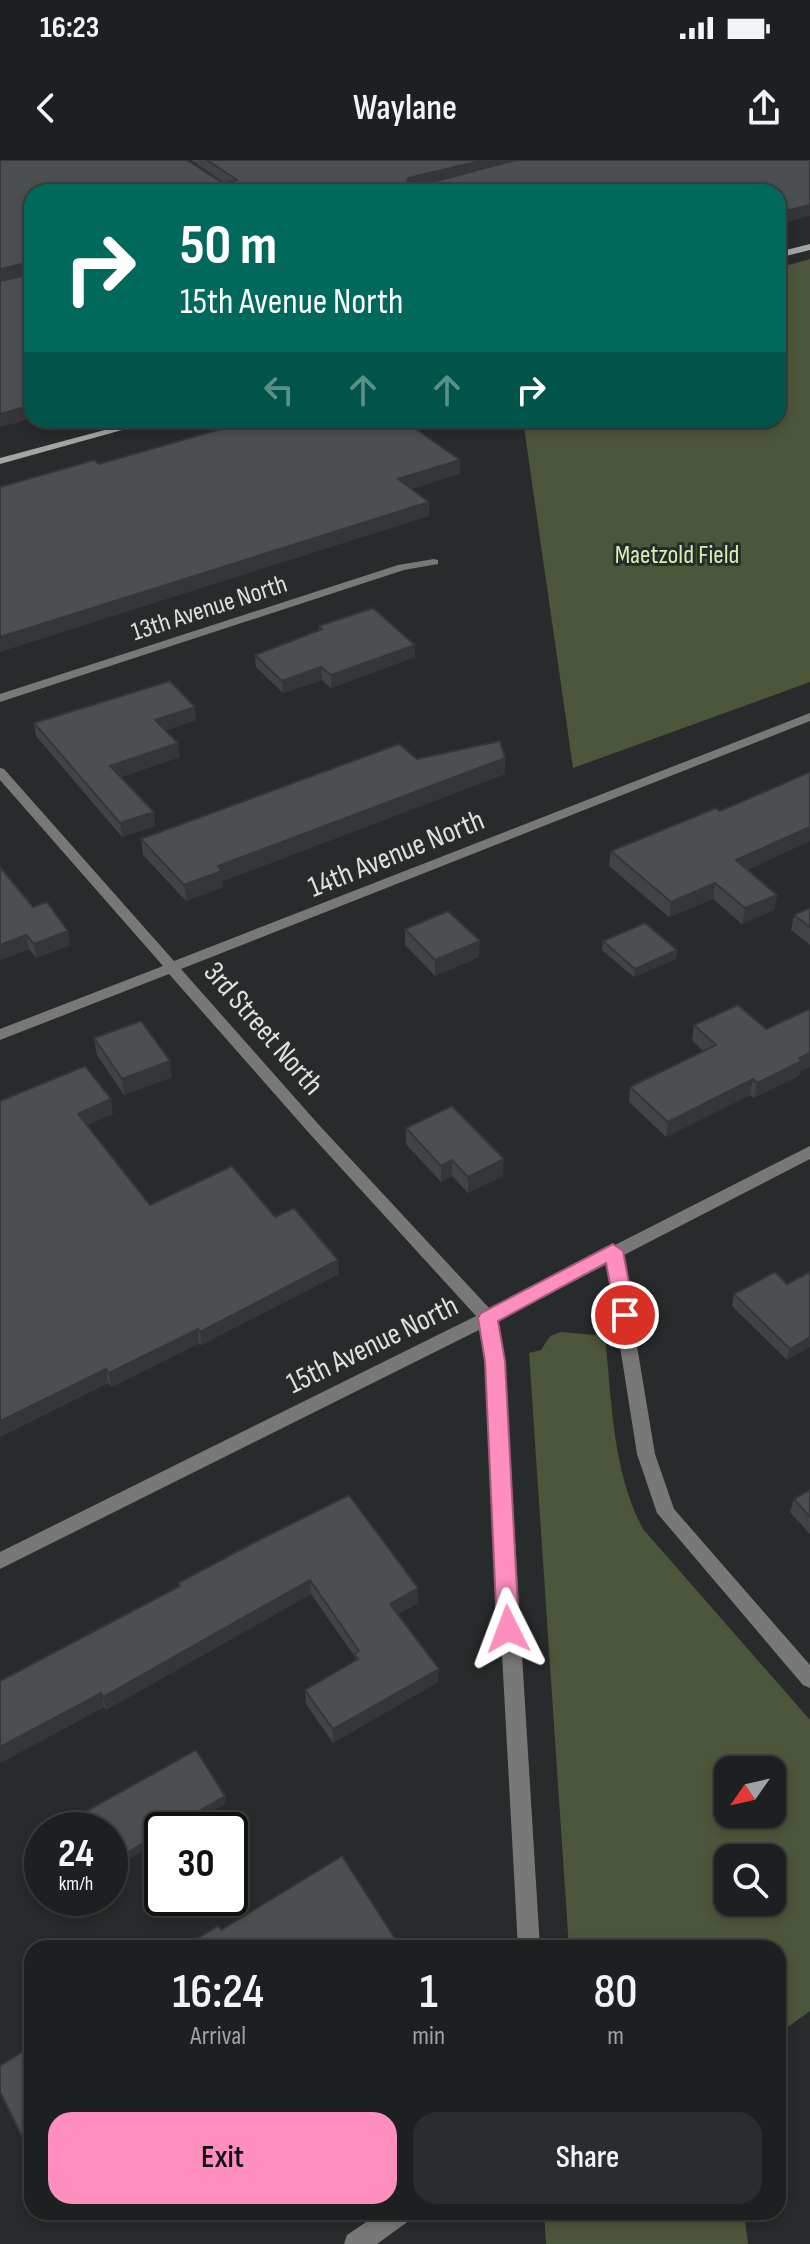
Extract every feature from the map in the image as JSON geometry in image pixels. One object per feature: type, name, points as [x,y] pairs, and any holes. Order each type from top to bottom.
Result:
[{"type":"street","points":[[786,253],[810,247]]},
{"type":"street","points":[[0,461],[123,428]]},
{"type":"street","name":"13th Avenue North","points":[[0,698],[402,567],[434,562]]},
{"type":"street","name":"14th Avenue North","points":[[0,1035],[810,717]]},
{"type":"street","name":"3rd Street North","points":[[0,772],[314,1129],[488,1318]]},
{"type":"street","name":"15th Avenue North","points":[[0,1561],[488,1318],[810,1152]]},
{"type":"street","points":[[613,1251],[646,1454],[666,1513],[810,1679]]},
{"type":"street","points":[[488,1318],[495,1361],[529,1940]]},
{"type":"street","points":[[356,2244],[390,2220]]},
{"type":"green space","name":"Maetzold Field","points":[[810,259],[810,682],[573,768],[524,428],[786,428],[786,266]]},
{"type":"green space","points":[[561,1332],[605,1336],[619,1459],[643,1529],[810,1720],[810,2011],[786,2028],[786,1940],[568,1940],[529,1353],[541,1350],[550,1336]]},
{"type":"green space","points":[[544,2220],[745,2220],[748,2244],[546,2244]]},
{"type":"building","points":[[0,160],[187,160],[223,183],[237,180],[207,160],[484,160],[408,178],[407,183],[425,184],[24,184],[24,263],[0,269]]},
{"type":"building","points":[[516,160],[810,160],[810,205],[786,211],[786,184],[425,184]]},
{"type":"building","points":[[24,276],[24,407],[0,414],[0,281]]},
{"type":"building","points":[[225,428],[414,428],[460,460],[398,479],[429,502],[0,637],[0,487],[94,460],[99,464]]},
{"type":"building","points":[[373,608],[415,645],[331,675],[321,667],[282,681],[255,655],[322,629],[319,626]]},
{"type":"building","points":[[170,681],[195,707],[155,720],[178,743],[110,766],[154,812],[120,823],[34,723]]},
{"type":"building","points":[[500,741],[505,758],[218,866],[222,871],[184,885],[141,839],[399,744],[417,759]]},
{"type":"building","points":[[810,772],[810,827],[736,860],[777,895],[745,908],[715,883],[671,902],[611,851],[716,808],[720,811]]},
{"type":"building","points":[[0,867],[33,907],[47,902],[68,931],[34,944],[26,935],[0,945]]},
{"type":"building","points":[[810,908],[810,927],[794,915]]},
{"type":"building","points":[[448,911],[480,941],[435,960],[405,929]]},
{"type":"building","points":[[645,923],[677,950],[635,969],[603,941]]},
{"type":"building","points":[[738,1005],[766,1029],[810,1009],[810,1053],[799,1058],[802,1061],[757,1083],[753,1079],[668,1122],[630,1087],[716,1045],[694,1025]]},
{"type":"building","points":[[141,1021],[170,1061],[122,1079],[94,1038]]},
{"type":"building","points":[[85,1066],[111,1099],[78,1114],[150,1205],[232,1166],[275,1217],[294,1208],[338,1260],[200,1332],[198,1329],[109,1373],[106,1369],[0,1421],[0,1101]]},
{"type":"building","points":[[452,1106],[504,1159],[468,1177],[452,1160],[441,1166],[406,1128]]},
{"type":"building","points":[[775,1272],[787,1284],[810,1272],[810,1337],[790,1349],[734,1294]]},
{"type":"building","points":[[810,1490],[810,1517],[794,1499]]},
{"type":"building","points":[[349,1495],[418,1588],[390,1604],[439,1669],[333,1729],[305,1690],[358,1659],[354,1654],[359,1651],[310,1580],[103,1697],[101,1693],[0,1747],[0,1681],[180,1586],[178,1583]]},
{"type":"building","points":[[196,1750],[225,1796],[197,1812],[144,1812],[144,1843],[128,1852],[128,1812],[85,1812]]},
{"type":"building","points":[[342,1856],[396,1940],[195,1940],[218,1926],[221,1930],[248,1916]]},
{"type":"building","points":[[24,2051],[24,2141],[0,2092],[0,2066]]},
{"type":"route","points":[[508,1629],[495,1361],[488,1318],[613,1251],[625,1315]]}]
